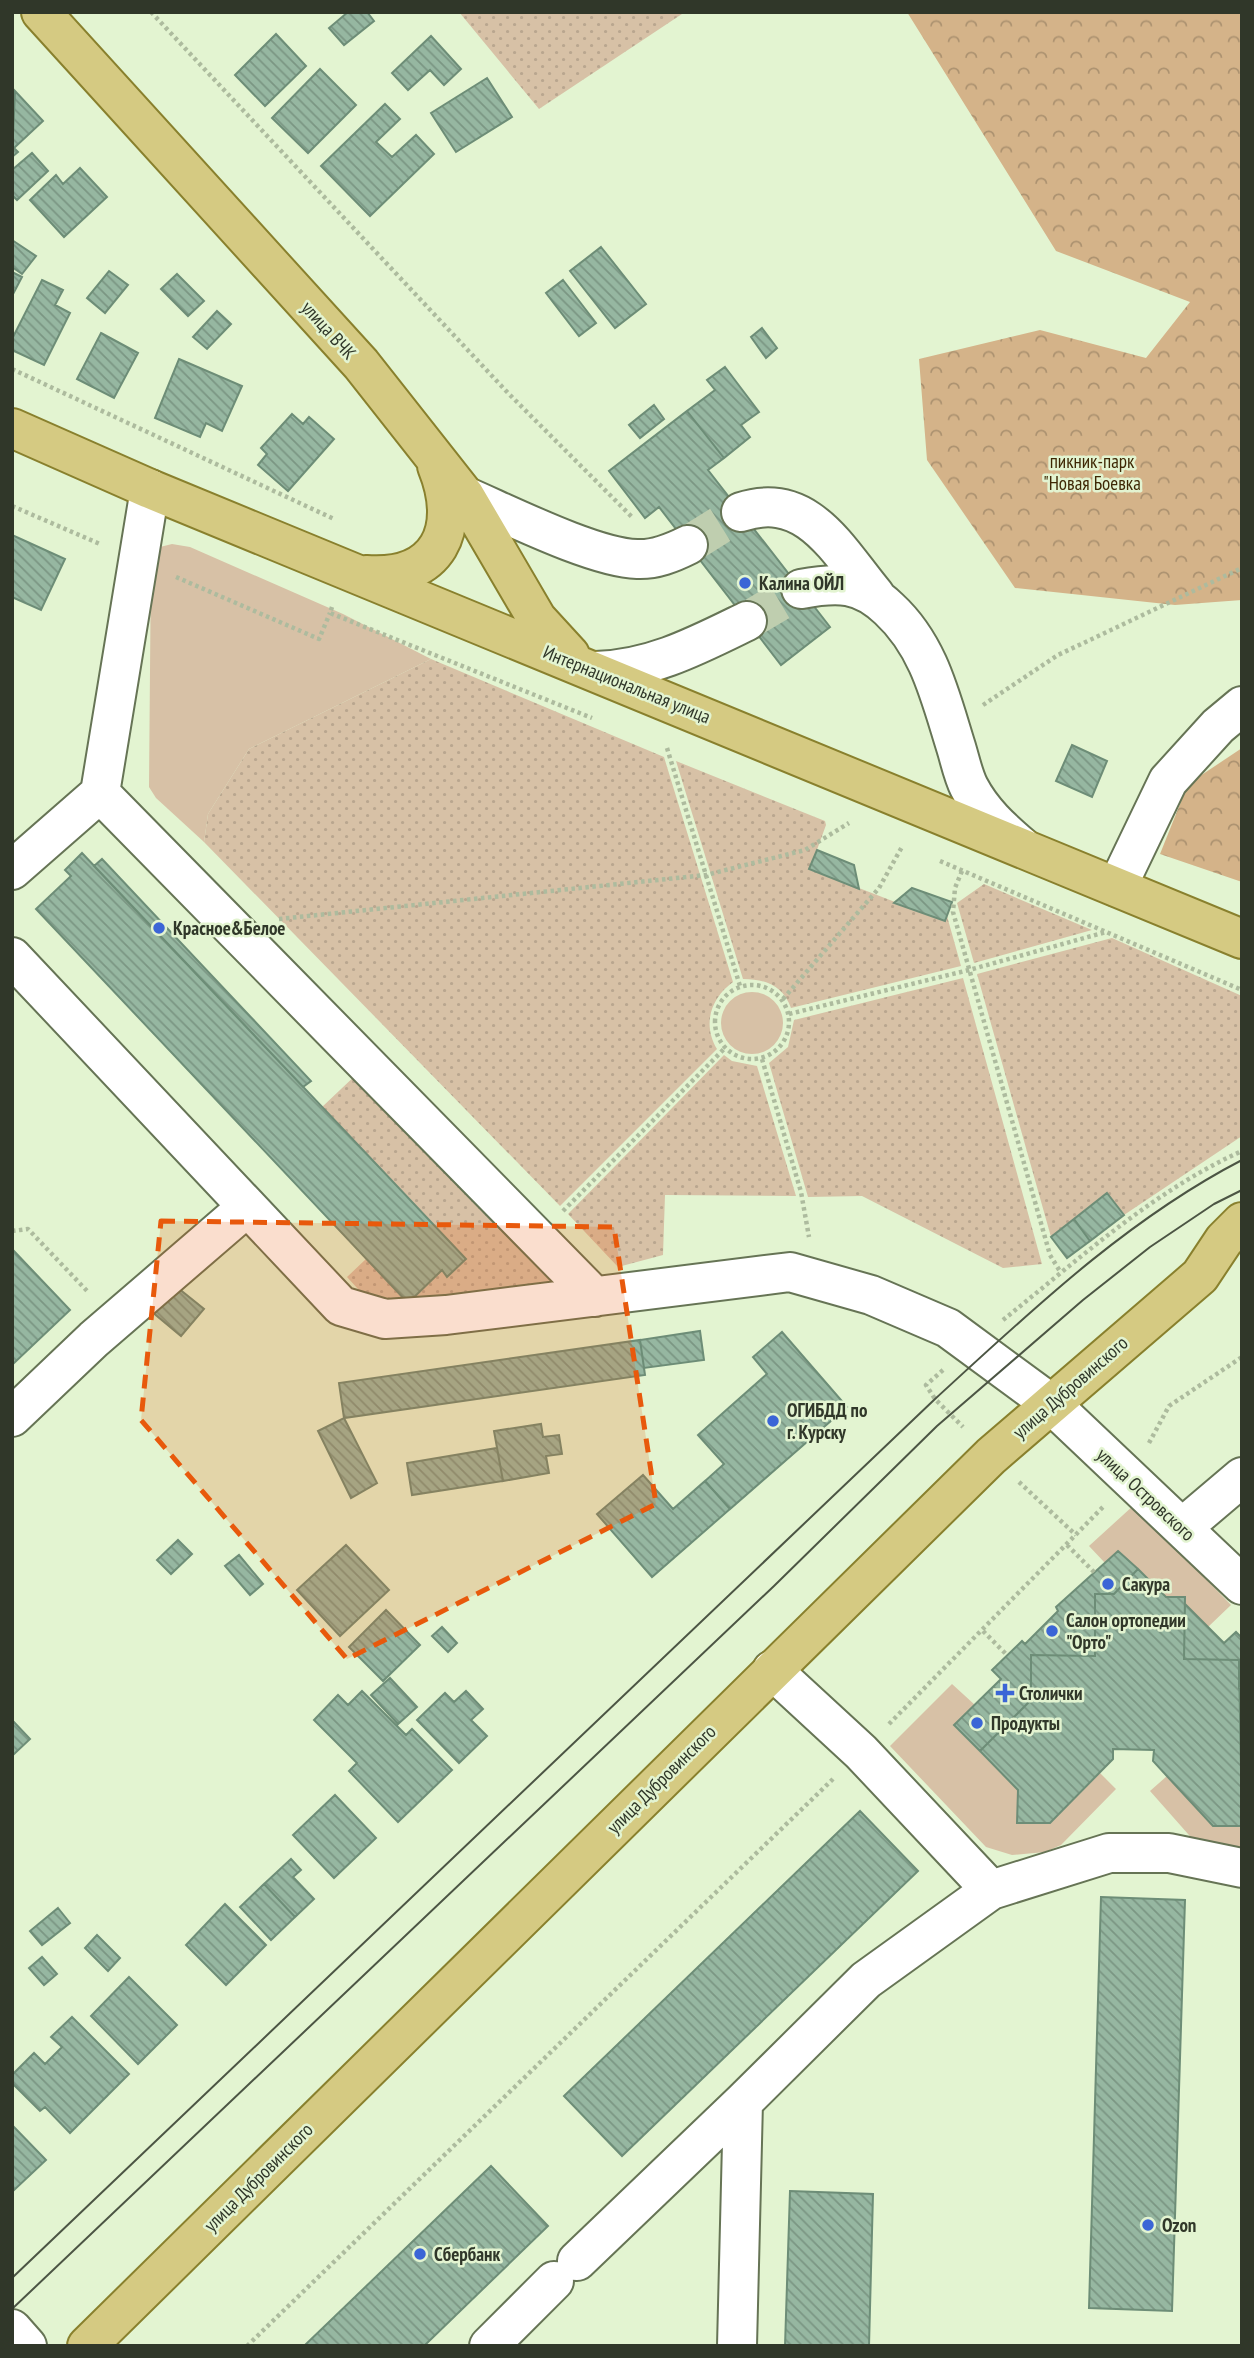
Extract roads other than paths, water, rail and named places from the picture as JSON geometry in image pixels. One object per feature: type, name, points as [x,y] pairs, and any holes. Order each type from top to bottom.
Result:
[{"type":"main road","name":"улица ВЧК","points":[[41,12],[361,364],[428,445],[465,496],[537,619],[556,642],[592,669]]},
{"type":"main road","name":"Интернациональная улица","points":[[12,428],[150,489],[1242,939]]},
{"type":"main road","points":[[360,575],[386,576],[409,571],[426,563],[445,534],[447,511],[443,483],[428,445]]},
{"type":"main road","name":"улица Дубровинского","points":[[87,2346],[991,1456],[1200,1276],[1224,1240],[1242,1222]]},
{"type":"main road","points":[[1200,1276],[1242,1250]]},
{"type":"street","points":[[12,870],[100,793],[150,489]]},
{"type":"street","points":[[465,496],[601,552],[637,559],[679,550]]},
{"type":"street","points":[[741,512],[758,506],[799,513],[815,522],[875,595],[904,622],[925,653],[968,786],[990,819],[1022,847]]},
{"type":"street","points":[[801,589],[832,583],[875,595]]},
{"type":"street","points":[[592,669],[623,671],[650,664],[747,621]]},
{"type":"street","points":[[1117,887],[1168,781],[1218,726],[1242,706]]},
{"type":"street","points":[[100,793],[595,1297]]},
{"type":"street","name":"улица Островского","points":[[12,957],[341,1306],[385,1319],[595,1297],[790,1272],[872,1295],[948,1328],[1050,1403],[1242,1585]]},
{"type":"street","points":[[12,1417],[114,1320],[246,1208]]},
{"type":"street","points":[[1183,1527],[1242,1477]]},
{"type":"street","points":[[772,1670],[861,1752],[991,1891]]},
{"type":"street","points":[[489,2346],[866,1980],[991,1891],[1108,1853],[1169,1853],[1242,1868]]},
{"type":"street","points":[[737,2346],[743,2102]]},
{"type":"street","points":[[12,2329],[27,2346]]},
{"type":"tunnel","points":[[688,545],[741,512]]},
{"type":"tunnel","points":[[747,621],[801,589]]},
{"type":"tram line","points":[[12,2278],[1007,1333],[1081,1269],[1158,1210],[1242,1160]]},
{"type":"tram line","points":[[12,2309],[774,1586],[937,1426],[1083,1300],[1150,1247],[1214,1204],[1242,1190]]},
{"type":"place","name":"Калина ОЙЛ","points":[[745,583]]},
{"type":"place","name":"Красное&Белое","points":[[159,928]]},
{"type":"place","name":"ОГИБДД по г. Курску","points":[[773,1421]]},
{"type":"place","name":"Сакура","points":[[1108,1584]]},
{"type":"place","name":"Салон ортопедии \"Орто\"","points":[[1052,1631]]},
{"type":"place","name":"Столички","points":[[1005,1693]]},
{"type":"place","name":"Продукты","points":[[977,1723]]},
{"type":"place","name":"Ozon","points":[[1148,2225]]},
{"type":"place","name":"Сбербанк","points":[[420,2254]]},
{"type":"park label","name":"пикник-парк \"Новая Боевка","points":[[1092,472]]}]
